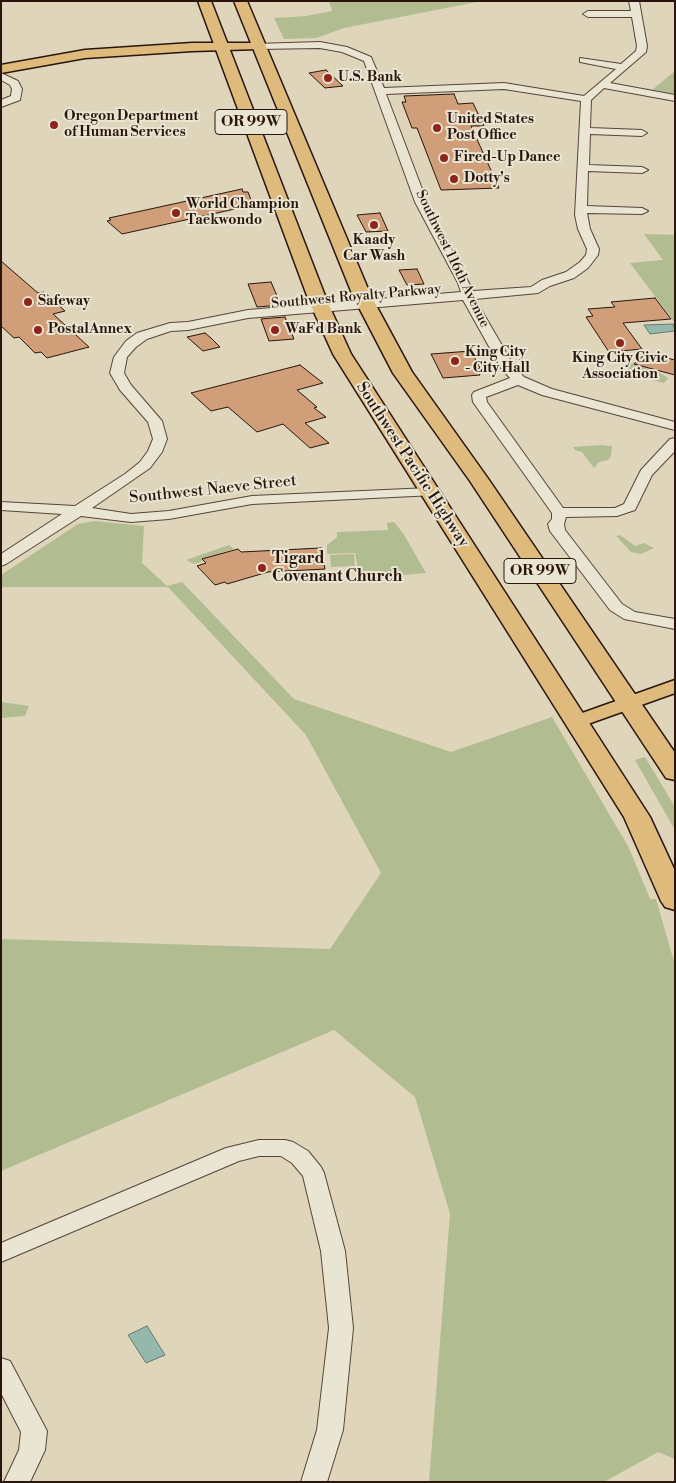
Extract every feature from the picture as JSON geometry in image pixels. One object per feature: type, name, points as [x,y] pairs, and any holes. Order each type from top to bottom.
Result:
[{"type":"highway","name":"Southwest Pacific Highway","points":[[204,1],[319,304],[347,361],[637,817],[675,901]]},
{"type":"highway","name":"OR 99W","points":[[240,1],[364,300],[403,373],[479,480],[675,772]]},
{"type":"main road","points":[[4,71],[84,59],[193,52],[205,48],[258,46]]},
{"type":"main road","points":[[578,722],[673,688]]},
{"type":"street","points":[[381,92],[504,86],[586,99],[637,58],[642,46],[634,1]]},
{"type":"street","points":[[588,14],[636,14]]},
{"type":"street","name":"Southwest 116th Avenue","points":[[258,46],[320,45],[356,52],[368,59],[421,202],[466,292],[508,368],[519,380],[547,392],[675,426]]},
{"type":"street","points":[[583,60],[624,68]]},
{"type":"street","points":[[1,104],[14,100],[17,89],[16,85],[4,71]]},
{"type":"street","points":[[602,85],[675,98]]},
{"type":"street","points":[[1,100],[15,95]]},
{"type":"street","name":"Southwest Royalty Parkway","points":[[1,561],[139,471],[155,452],[160,440],[155,421],[125,387],[118,377],[117,368],[121,357],[133,342],[150,332],[248,314],[319,304],[466,292],[534,290],[546,283],[570,275],[584,265],[592,255],[591,243],[582,222],[586,99]]},
{"type":"street","points":[[585,130],[642,133]]},
{"type":"street","points":[[584,168],[642,170]]},
{"type":"street","points":[[582,209],[642,211]]},
{"type":"street","points":[[519,380],[486,390],[479,395],[480,402],[559,513],[559,519],[556,524],[558,531],[616,608],[630,616],[675,624]]},
{"type":"street","points":[[559,513],[616,512],[630,507],[646,473],[675,442]]},
{"type":"street","name":"Southwest Naeve Street","points":[[1,506],[78,511],[131,518],[153,517],[252,500],[429,492]]},
{"type":"street","points":[[1,1253],[234,1154],[259,1148],[285,1148],[300,1156],[313,1173],[334,1251],[341,1328],[330,1430],[314,1482]]},
{"type":"street","points":[[1,1368],[34,1431],[32,1450],[17,1482]]},
{"type":"green space","points":[[329,1],[482,1],[344,28],[316,38],[284,39],[274,18],[306,16],[332,11]]},
{"type":"green space","points":[[675,71],[675,94],[652,90]]},
{"type":"green space","points":[[644,234],[675,235],[675,323],[630,263],[663,260]]},
{"type":"green space","points":[[633,363],[668,378],[664,383],[629,374],[623,366]]},
{"type":"green space","points":[[612,446],[611,456],[608,460],[599,462],[594,468],[582,452],[575,450],[573,447]]},
{"type":"green space","points":[[94,521],[144,526],[142,563],[167,586],[182,582],[294,699],[451,752],[552,717],[629,848],[650,899],[656,899],[675,965],[675,1459],[658,1452],[604,1482],[429,1482],[450,1214],[415,1097],[334,1030],[1,1171],[1,939],[330,949],[381,873],[306,735],[168,587],[1,587],[1,575],[78,524]]},
{"type":"green space","points":[[394,522],[403,533],[426,573],[360,579],[355,553],[327,554],[327,545],[337,537],[337,532],[388,530],[387,523]]},
{"type":"green space","points":[[620,535],[635,546],[644,543],[654,548],[641,554],[631,552],[616,536]]},
{"type":"green space","points":[[229,545],[234,549],[202,559],[201,562],[194,564],[186,560]]},
{"type":"green space","points":[[354,554],[355,566],[331,567],[330,555]]},
{"type":"green space","points":[[1,702],[29,706],[25,716],[1,718]]},
{"type":"green space","points":[[645,757],[675,807],[675,830],[635,760]]},
{"type":"water","points":[[673,324],[675,331],[650,334],[644,325]]},
{"type":"water","points":[[147,1326],[165,1355],[146,1363],[128,1335]]},
{"type":"building","name":"U.S. Bank","points":[[326,70],[343,86],[325,88],[309,73]]},
{"type":"building","points":[[454,94],[458,104],[473,103],[484,126],[471,126],[499,188],[441,190],[417,128],[412,128],[402,102],[406,102],[404,96]]},
{"type":"building","points":[[242,189],[243,192],[248,192],[253,205],[122,234],[107,221],[111,220],[109,218]]},
{"type":"building","name":"Kaady Car Wash","points":[[380,213],[388,231],[366,232],[357,215]]},
{"type":"building","points":[[1,261],[38,293],[44,292],[65,311],[53,314],[89,347],[47,358],[41,352],[35,353],[19,337],[14,338],[1,326]]},
{"type":"building","points":[[417,269],[424,284],[407,285],[399,270]]},
{"type":"building","points":[[271,282],[281,305],[257,307],[248,284]]},
{"type":"building","name":"King City Civic Association","points":[[655,298],[671,319],[623,323],[642,349],[609,352],[586,317],[593,316],[588,309],[615,307],[611,302]]},
{"type":"building","name":"WaFd Bank","points":[[285,317],[294,339],[269,341],[261,319]]},
{"type":"building","points":[[205,333],[220,347],[203,351],[187,337]]},
{"type":"building","name":"King City - City Hall","points":[[471,351],[480,368],[477,369],[480,375],[443,378],[431,354]]},
{"type":"building","points":[[646,353],[675,360],[675,375],[634,364]]},
{"type":"building","points":[[300,365],[323,383],[297,390],[317,407],[314,408],[326,417],[305,423],[329,443],[310,448],[283,424],[257,432],[228,407],[211,411],[191,393]]},
{"type":"building","name":"Tigard Covenant Church","points":[[321,548],[325,569],[268,572],[227,584],[225,582],[215,585],[197,566],[206,563],[202,559],[238,549],[241,552]]},
{"type":"place","name":"U.S. Bank","points":[[328,78]]},
{"type":"place","name":"Oregon Department of Human Services","points":[[54,125]]},
{"type":"place","name":"United States Post Office","points":[[437,128]]},
{"type":"place","name":"Fired-Up Dance","points":[[444,158]]},
{"type":"place","name":"Dotty's","points":[[454,179]]},
{"type":"place","name":"World Champion Taekwondo","points":[[176,213]]},
{"type":"place","name":"Kaady Car Wash","points":[[374,225]]},
{"type":"place","name":"Safeway","points":[[28,302]]},
{"type":"place","name":"PostalAnnex","points":[[38,330]]},
{"type":"place","name":"WaFd Bank","points":[[275,330]]},
{"type":"place","name":"King City Civic Association","points":[[620,343]]},
{"type":"place","name":"King City - City Hall","points":[[455,361]]},
{"type":"place","name":"Tigard Covenant Church","points":[[262,568]]}]
